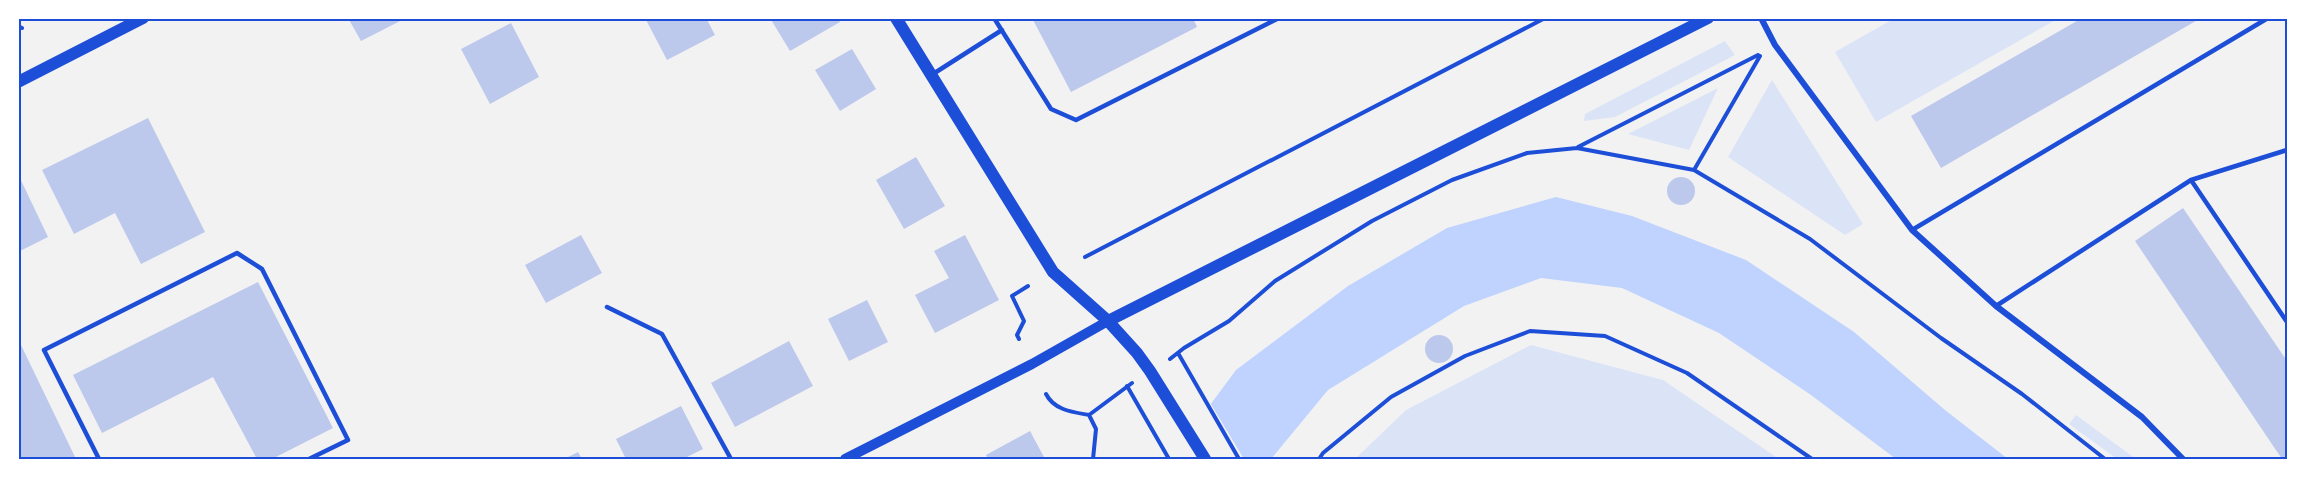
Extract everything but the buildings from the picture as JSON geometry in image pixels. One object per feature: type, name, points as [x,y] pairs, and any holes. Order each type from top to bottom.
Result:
[{"type":"main road","points":[[18,82],[143,18]]},
{"type":"main road","points":[[896,18],[1053,272],[1108,321],[1137,353],[1205,459]]},
{"type":"main road","points":[[1108,321],[1708,18]]},
{"type":"street","points":[[1761,18],[1775,45],[1912,230],[1996,306],[2142,417],[2183,459]]},
{"type":"street","points":[[844,459],[1032,364],[1108,321]]},
{"type":"lane","points":[[994,18],[1051,109],[1076,120],[1279,18]]},
{"type":"lane","points":[[1912,230],[2268,18]]},
{"type":"lane","points":[[932,75],[1002,30]]},
{"type":"lane","points":[[1996,306],[2191,180],[2287,150]]},
{"type":"lane","points":[[2191,180],[2287,322]]},
{"type":"lane","points":[[99,459],[44,350],[237,253],[262,269],[348,440],[309,459]]},
{"type":"lane","points":[[608,307],[662,334],[731,459]]},
{"type":"path","points":[[1085,257],[1545,18]]},
{"type":"path","points":[[1577,148],[1761,53],[1694,170]]},
{"type":"path","points":[[1170,359],[1228,321],[1275,281],[1372,221],[1442,185],[1527,153],[1577,148],[1694,170],[1810,239],[1941,338],[2022,394],[2105,459]]},
{"type":"path","points":[[1019,339],[1017,335],[1024,321],[1012,296],[1029,286]]},
{"type":"path","points":[[1319,459],[1323,453],[1390,397],[1465,356],[1530,332],[1605,336],[1687,373],[1812,459]]},
{"type":"path","points":[[1178,353],[1239,459]]},
{"type":"path","points":[[1046,394],[1051,402],[1060,407],[1089,415],[1127,386],[1168,459]]},
{"type":"path","points":[[1089,415],[1096,429],[1093,459]]},
{"type":"shaded area","points":[[1895,18],[2059,18],[1876,122],[1835,52]]},
{"type":"shaded area","points":[[1725,41],[1735,55],[1615,117],[1584,121],[1585,114]]},
{"type":"shaded area","points":[[1772,80],[1863,224],[1845,235],[1728,157]]},
{"type":"shaded area","points":[[1718,88],[1689,150],[1628,134]]},
{"type":"shaded area","points":[[1531,345],[1663,380],[1779,459],[1355,459],[1406,410]]},
{"type":"shaded area","points":[[2076,415],[2136,459],[2117,459],[2069,424]]},
{"type":"water","points":[[1556,197],[1632,216],[1746,260],[1854,332],[1945,410],[2008,459],[1896,459],[1811,395],[1719,333],[1622,288],[1541,278],[1464,306],[1328,390],[1271,459],[1170,459],[1236,370],[1348,286],[1447,228]]},
{"type":"pier","points":[[1209,401],[1244,459],[1167,459],[1167,457]]}]
